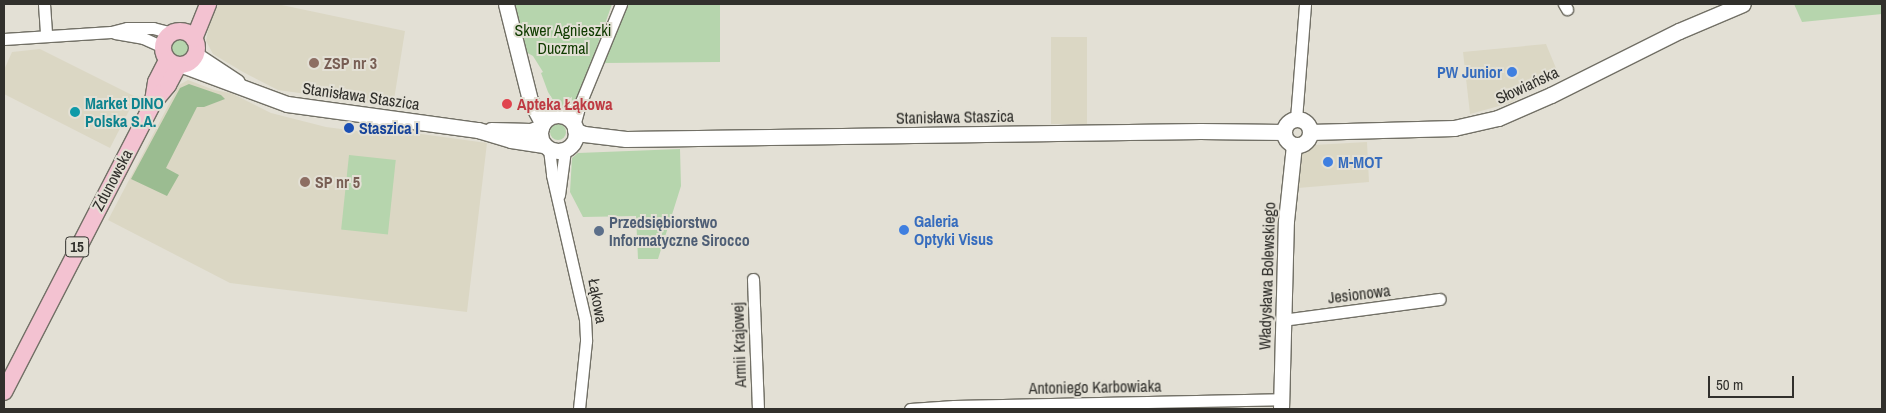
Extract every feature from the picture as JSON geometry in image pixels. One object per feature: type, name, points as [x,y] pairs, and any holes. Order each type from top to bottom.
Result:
[{"type":"main road","name":"Zdunowska","points":[[177,49],[198,4]]},
{"type":"main road","name":"Zdunowska","points":[[4,392],[153,103],[156,82],[208,4]]},
{"type":"main road","name":"Zdunowska","points":[[177,49],[197,46],[196,55]]},
{"type":"street","points":[[44,4],[46,36]]},
{"type":"street","points":[[506,4],[530,100],[550,120],[569,119],[572,138],[557,151],[547,147],[540,136],[550,120],[580,102]]},
{"type":"street","name":"Łąkowa","points":[[558,201],[580,102],[621,4]]},
{"type":"street","points":[[1296,119],[1305,4]]},
{"type":"street","name":"Słowiańska","points":[[1310,132],[1454,128],[1498,118],[1551,95],[1679,31],[1742,4]]},
{"type":"street","name":"Stanisława Staszica","points":[[4,38],[111,32],[127,28],[144,27],[177,49],[242,86],[297,106],[478,130],[531,131],[550,120]]},
{"type":"street","name":"Stanisława Staszica","points":[[111,32],[142,38],[177,49]]},
{"type":"street","name":"Stanisława Staszica","points":[[196,55],[225,72],[242,86]]},
{"type":"street","points":[[1296,119],[1305,122],[1310,132],[1304,143],[1294,146],[1284,138],[1284,132],[1288,123],[1296,119]]},
{"type":"street","name":"Stanisława Staszica","points":[[478,130],[511,140],[547,147]]},
{"type":"street","name":"Stanisława Staszica","points":[[572,138],[584,134],[626,139],[1200,131],[1284,132]]},
{"type":"street","name":"Władysława Bolewskiego","points":[[1281,404],[1286,221],[1294,146]]},
{"type":"street","name":"Łąkowa","points":[[547,147],[585,319],[586,341],[579,409]]},
{"type":"street","name":"Armii Krajowej","points":[[753,278],[758,409]]},
{"type":"street","name":"Jesionowa","points":[[1282,320],[1440,299]]},
{"type":"street","name":"Antoniego Karbowiaka","points":[[910,409],[954,406],[1281,404]]},
{"type":"shaded area","name":"ZSP nr 3","points":[[219,4],[277,4],[405,31],[393,106],[278,90],[243,72],[213,54],[206,41],[210,20]]},
{"type":"shaded area","points":[[1051,37],[1087,37],[1087,124],[1051,124]]},
{"type":"shaded area","points":[[1546,44],[1558,73],[1510,103],[1470,114],[1463,52]]},
{"type":"shaded area","points":[[40,49],[136,97],[110,148],[4,94],[4,70],[12,52]]},
{"type":"shaded area","name":"SP nr 5","points":[[188,80],[214,90],[231,93],[271,113],[326,127],[372,133],[392,130],[487,143],[467,312],[230,283],[108,220],[179,85]]},
{"type":"shaded area","points":[[1367,142],[1369,182],[1298,188],[1301,154],[1313,145]]},
{"type":"green space","name":"Skwer Agnieszki Duczmal","points":[[515,4],[612,4],[580,95],[576,101],[563,110],[557,110],[551,106],[555,103],[548,92],[541,73],[543,72],[533,56],[526,52]]},
{"type":"green space","points":[[628,4],[720,4],[720,62],[604,63]]},
{"type":"green space","points":[[1794,4],[1881,4],[1882,14],[1802,22]]},
{"type":"green space","points":[[177,40],[183,40],[188,45],[186,54],[177,56],[172,51],[172,45]]},
{"type":"green space","points":[[189,84],[221,95],[225,99],[204,107],[197,107],[166,168],[179,175],[167,196],[131,179],[180,88]]},
{"type":"green space","points":[[555,124],[561,124],[566,129],[564,138],[555,140],[550,135],[550,129]]},
{"type":"green space","points":[[680,149],[681,186],[658,259],[638,259],[636,216],[583,217],[570,192],[572,158],[578,153]]},
{"type":"green space","points":[[349,155],[396,160],[388,235],[341,230]]},
{"type":"place","name":"ZSP nr 3","points":[[314,63]]},
{"type":"place","name":"PW Junior","points":[[1512,72]]},
{"type":"place","name":"Apteka Łąkowa","points":[[507,104]]},
{"type":"place","name":"Market DINO Polska S.A.","points":[[75,112]]},
{"type":"place","name":"Staszica I","points":[[349,128]]},
{"type":"place","name":"M-MOT","points":[[1328,162]]},
{"type":"place","name":"SP nr 5","points":[[305,182]]},
{"type":"place","name":"Galeria Optyki Visus","points":[[904,230]]},
{"type":"place","name":"Przedsiębiorstwo Informatyczne Sirocco","points":[[599,231]]}]
